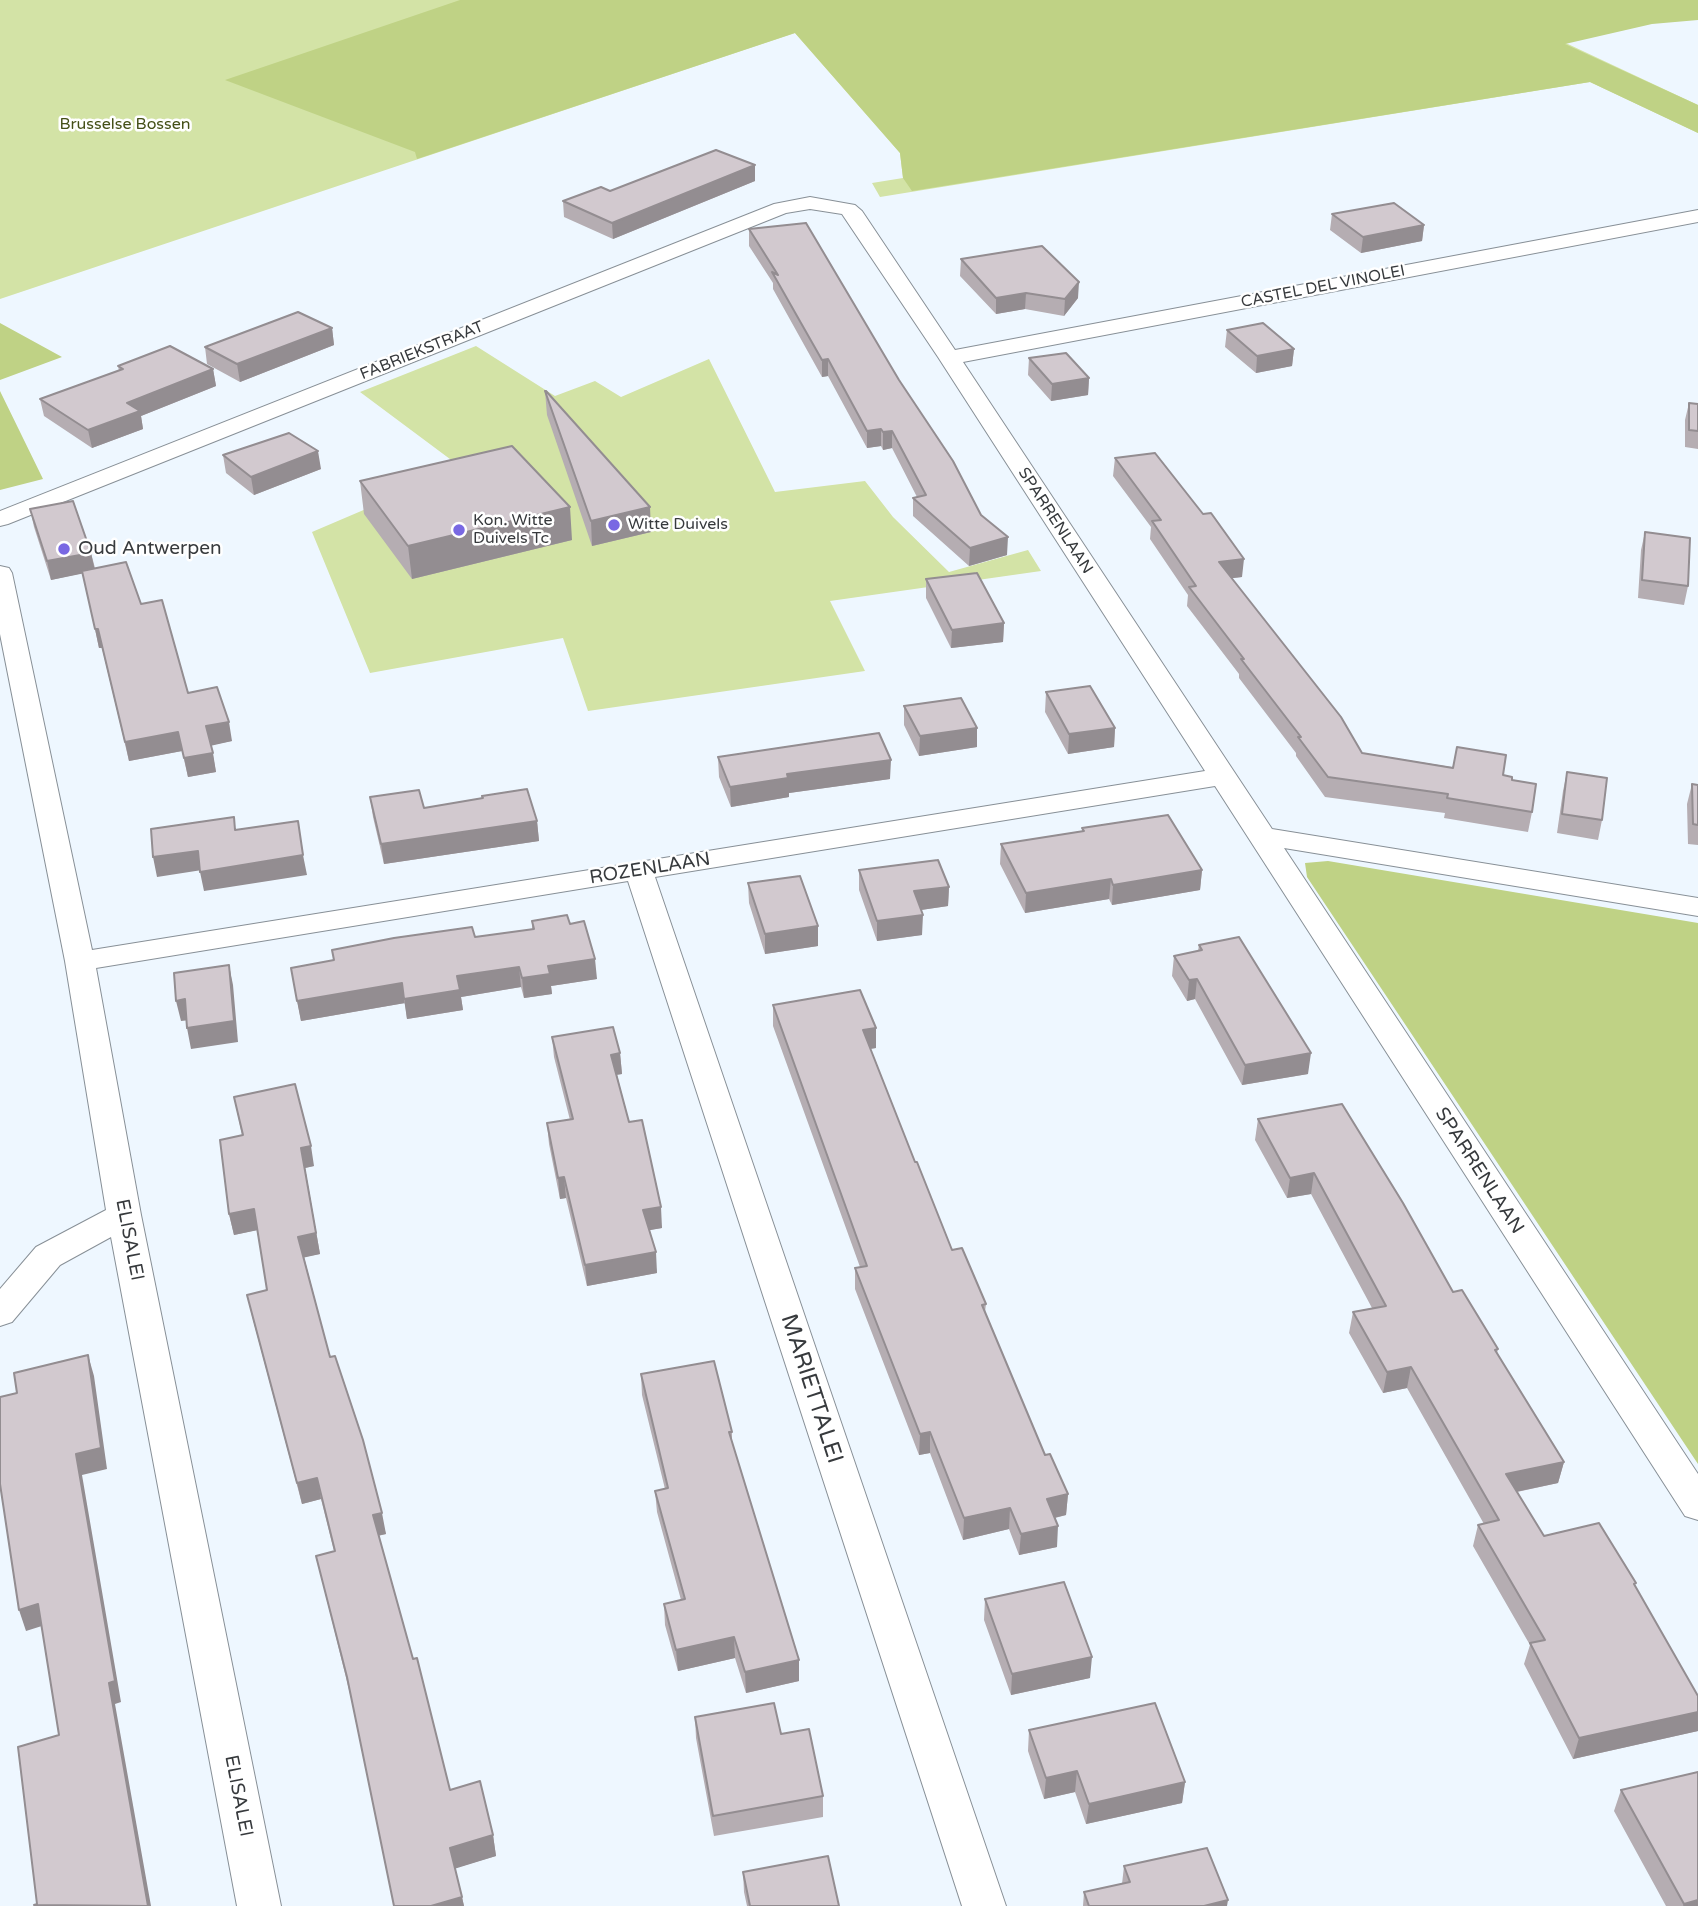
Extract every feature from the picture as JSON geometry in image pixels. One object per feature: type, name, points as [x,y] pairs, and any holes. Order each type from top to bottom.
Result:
[{"type":"street","name":"FABRIEKSTRAAT","points":[[0,519],[782,208],[810,202],[848,209]]},
{"type":"street","name":"SPARRENLAAN","points":[[848,209],[855,215],[949,356],[1698,1506]]},
{"type":"street","name":"CASTEL DEL VINOLEI","points":[[949,356],[974,354],[1698,216]]},
{"type":"street","name":"ELISALEI","points":[[0,573],[80,961],[124,1215],[259,1906]]},
{"type":"street","name":"ROZENLAAN","points":[[80,961],[1221,777]]},
{"type":"street","points":[[1261,836],[1698,907]]},
{"type":"street","name":"MARIETTALEI","points":[[639,871],[984,1906]]},
{"type":"street","points":[[0,1313],[48,1256],[124,1215]]},
{"type":"green space","name":"Brusselse Bossen","points":[[0,0],[1474,0],[1698,105],[1698,133],[1590,82],[880,197],[872,183],[903,178],[900,153],[795,33],[0,299]]},
{"type":"green space","name":"Brusselse Bossen","points":[[460,0],[1698,0],[1698,20],[1652,24],[1565,44],[1698,105],[1698,133],[1590,82],[912,191],[903,178],[900,153],[795,33],[417,159],[415,152],[225,80]]},
{"type":"green space","points":[[0,323],[62,357],[0,380]]},
{"type":"green space","name":"Witte Duivels","points":[[476,346],[555,396],[595,381],[621,397],[709,359],[775,492],[865,481],[893,517],[949,572],[1028,550],[1041,571],[830,601],[865,671],[588,711],[563,638],[370,673],[312,532],[462,468],[360,392]]},
{"type":"green space","points":[[0,391],[43,479],[0,490]]},
{"type":"green space","points":[[1328,861],[1698,923],[1698,1464],[1307,877],[1305,863]]},
{"type":"building","points":[[716,150],[755,165],[612,223],[563,201],[601,187],[610,191]]},
{"type":"building","points":[[1394,203],[1424,225],[1363,237],[1332,214]]},
{"type":"building","points":[[806,223],[899,380],[953,461],[981,515],[1008,537],[970,548],[913,498],[926,495],[892,431],[867,431],[828,359],[822,360],[772,272],[778,275],[749,229]]},
{"type":"building","points":[[1042,246],[1079,282],[1065,299],[1026,293],[996,298],[961,259]]},
{"type":"building","points":[[298,312],[332,328],[237,364],[205,347]]},
{"type":"building","points":[[1263,323],[1294,349],[1257,356],[1227,330]]},
{"type":"building","points":[[170,346],[213,369],[127,403],[140,411],[88,430],[40,399],[123,369],[118,366]]},
{"type":"building","points":[[1066,353],[1089,378],[1052,384],[1029,358]]},
{"type":"building","points":[[546,391],[650,507],[591,521]]},
{"type":"building","points":[[1689,403],[1698,404],[1698,431],[1689,430]]},
{"type":"building","points":[[289,433],[318,451],[251,477],[223,455]]},
{"type":"building","points":[[512,446],[570,507],[408,546],[360,481]]},
{"type":"building","points":[[1155,453],[1203,514],[1211,513],[1244,559],[1219,562],[1341,717],[1362,753],[1453,768],[1457,747],[1506,755],[1503,775],[1512,777],[1512,780],[1536,784],[1532,812],[1447,798],[1448,794],[1328,777],[1189,587],[1196,586],[1152,521],[1161,520],[1115,458]]},
{"type":"building","name":"Oud Antwerpen","points":[[73,501],[91,553],[47,561],[30,509]]},
{"type":"building","points":[[1645,532],[1690,538],[1688,586],[1642,580]]},
{"type":"building","points":[[126,562],[141,604],[162,600],[188,693],[217,687],[229,722],[206,726],[213,753],[184,758],[178,732],[125,742],[82,571]]},
{"type":"building","points":[[977,573],[1004,623],[952,630],[926,579]]},
{"type":"building","points":[[1090,686],[1115,728],[1069,734],[1046,692]]},
{"type":"building","points":[[961,698],[977,728],[920,736],[904,706]]},
{"type":"building","points":[[879,733],[891,760],[787,774],[788,778],[730,787],[718,757]]},
{"type":"building","points":[[1567,772],[1607,778],[1602,820],[1562,814]]},
{"type":"building","points":[[1692,784],[1698,785],[1698,825],[1693,824]]},
{"type":"building","points":[[527,789],[537,821],[381,844],[370,797],[419,790],[424,808]]},
{"type":"building","points":[[1168,815],[1202,870],[1113,885],[1111,879],[1026,893],[1001,844],[1084,831],[1082,828]]},
{"type":"building","points":[[234,817],[235,830],[298,821],[303,855],[200,872],[198,851],[153,857],[151,829]]},
{"type":"building","points":[[938,860],[949,887],[914,891],[923,915],[877,921],[859,870]]},
{"type":"building","points":[[800,876],[818,926],[765,934],[748,883]]},
{"type":"building","points":[[567,915],[570,924],[584,921],[595,959],[548,966],[550,974],[522,978],[519,967],[457,976],[460,990],[404,999],[402,983],[297,1001],[291,968],[334,960],[332,950],[472,927],[475,937],[534,929],[532,921]]},
{"type":"building","points":[[1239,937],[1311,1053],[1245,1065],[1197,979],[1189,980],[1174,956],[1202,950],[1199,945]]},
{"type":"building","points":[[229,965],[234,1021],[187,1028],[185,999],[176,1001],[174,973]]},
{"type":"building","points":[[860,990],[876,1028],[863,1030],[915,1162],[952,1250],[962,1248],[986,1304],[982,1305],[1045,1455],[1050,1454],[1068,1494],[1047,1499],[1058,1526],[1021,1534],[1010,1508],[964,1518],[930,1432],[920,1434],[855,1268],[867,1266],[773,1005]]},
{"type":"building","points":[[613,1027],[620,1053],[611,1055],[629,1122],[642,1120],[661,1207],[643,1210],[656,1252],[585,1265],[564,1177],[558,1178],[547,1123],[573,1119],[552,1037]]},
{"type":"building","points":[[295,1084],[311,1146],[301,1148],[316,1233],[298,1237],[330,1357],[335,1356],[363,1440],[382,1513],[373,1515],[413,1659],[417,1658],[450,1790],[480,1781],[493,1835],[450,1848],[462,1897],[431,1906],[394,1906],[347,1677],[316,1556],[335,1551],[317,1478],[297,1483],[247,1295],[267,1290],[254,1209],[229,1214],[220,1140],[243,1135],[234,1097]]},
{"type":"building","points":[[1342,1104],[1403,1203],[1453,1292],[1462,1290],[1498,1349],[1495,1350],[1564,1462],[1506,1474],[1544,1536],[1599,1523],[1636,1583],[1634,1584],[1698,1696],[1698,1712],[1579,1738],[1530,1643],[1545,1640],[1478,1525],[1499,1520],[1411,1367],[1387,1372],[1353,1312],[1386,1306],[1314,1173],[1290,1178],[1258,1119]]},
{"type":"building","points":[[88,1355],[101,1448],[76,1454],[115,1681],[109,1683],[148,1906],[34,1905],[37,1904],[18,1747],[59,1735],[38,1604],[19,1610],[0,1484],[0,1397],[17,1393],[14,1373]]},
{"type":"building","points":[[714,1361],[732,1432],[729,1432],[799,1660],[745,1672],[734,1637],[676,1650],[664,1604],[685,1599],[655,1491],[668,1488],[641,1374]]},
{"type":"building","points":[[1064,1582],[1092,1657],[1012,1674],[985,1599]]},
{"type":"building","points":[[774,1703],[781,1734],[809,1729],[823,1796],[713,1816],[695,1717]]},
{"type":"building","points":[[1155,1703],[1185,1782],[1089,1804],[1077,1771],[1046,1778],[1029,1730]]},
{"type":"building","points":[[1698,1772],[1698,1900],[1684,1904],[1621,1790]]},
{"type":"building","points":[[1207,1848],[1228,1900],[1204,1906],[1089,1906],[1084,1892],[1130,1882],[1124,1866]]},
{"type":"building","points":[[828,1856],[839,1906],[750,1906],[743,1872]]},
{"type":"place","name":"Witte Duivels","points":[[614,525]]},
{"type":"place","name":"Kon. Witte Duivels Tc","points":[[459,530]]},
{"type":"place","name":"Oud Antwerpen","points":[[64,549]]}]
